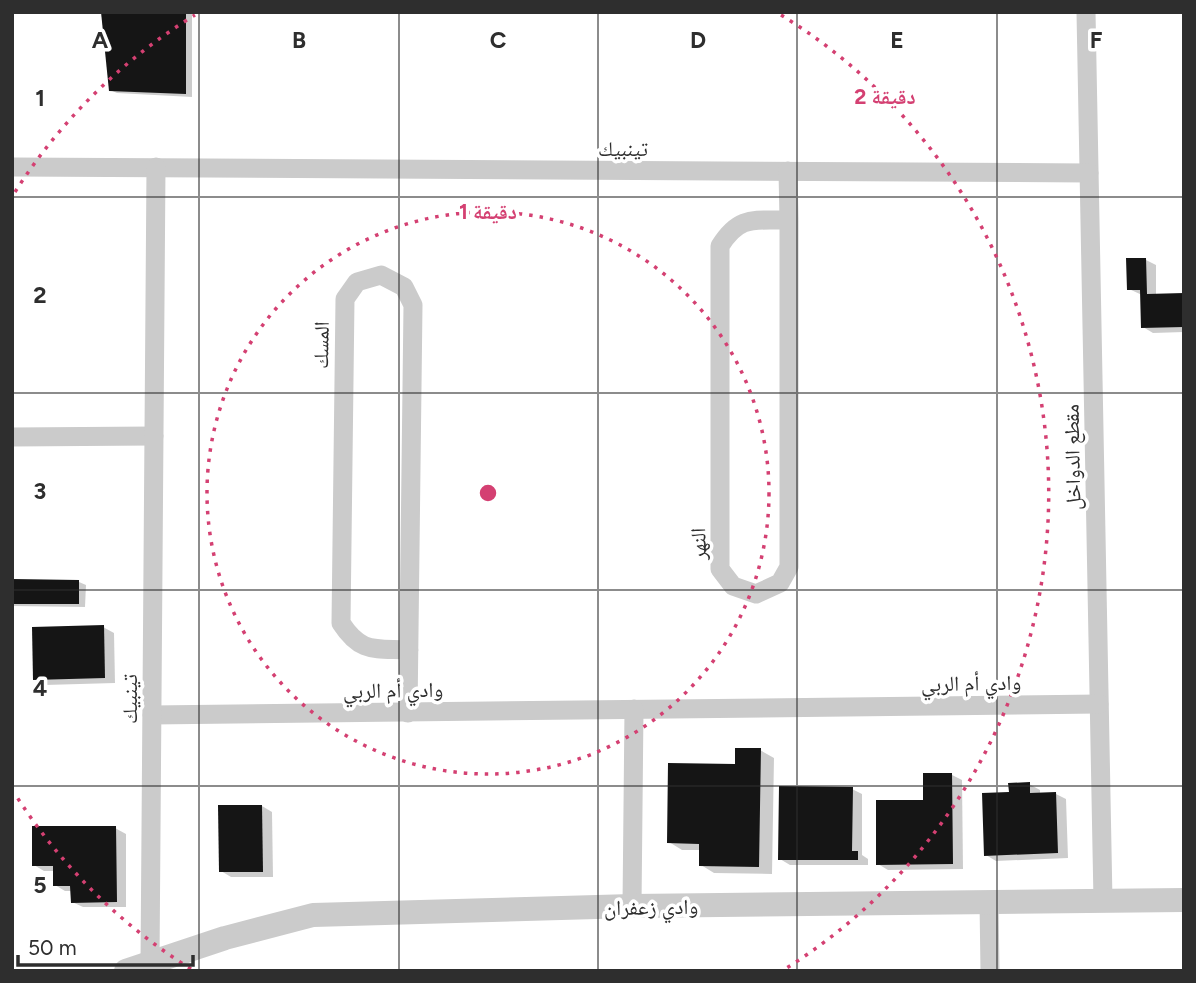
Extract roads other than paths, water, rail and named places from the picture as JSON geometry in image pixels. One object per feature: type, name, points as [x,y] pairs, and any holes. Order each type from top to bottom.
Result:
[{"type":"street","name":"مقطع الدواخل","points":[[1086,12],[1103,901]]},
{"type":"street","name":"تينبيك","points":[[12,167],[1089,173]]},
{"type":"street","name":"تينبيك","points":[[150,963],[156,167]]},
{"type":"street","name":"النهر","points":[[788,172],[789,220],[789,567],[780,583],[756,594],[733,586],[720,569],[720,246],[730,230],[743,222],[789,220]]},
{"type":"street","name":"المسك","points":[[408,713],[409,650],[413,305],[404,286],[381,275],[357,282],[345,299],[341,623],[351,639],[365,647],[409,650]]},
{"type":"street","points":[[12,437],[154,436]]},
{"type":"street","name":"وادي أم الربي","points":[[152,715],[1099,704]]},
{"type":"street","points":[[632,906],[634,709]]},
{"type":"street","name":"وادي زعفران","points":[[126,971],[225,938],[313,915],[632,906],[1184,900]]},
{"type":"street","points":[[989,902],[990,971]]}]
